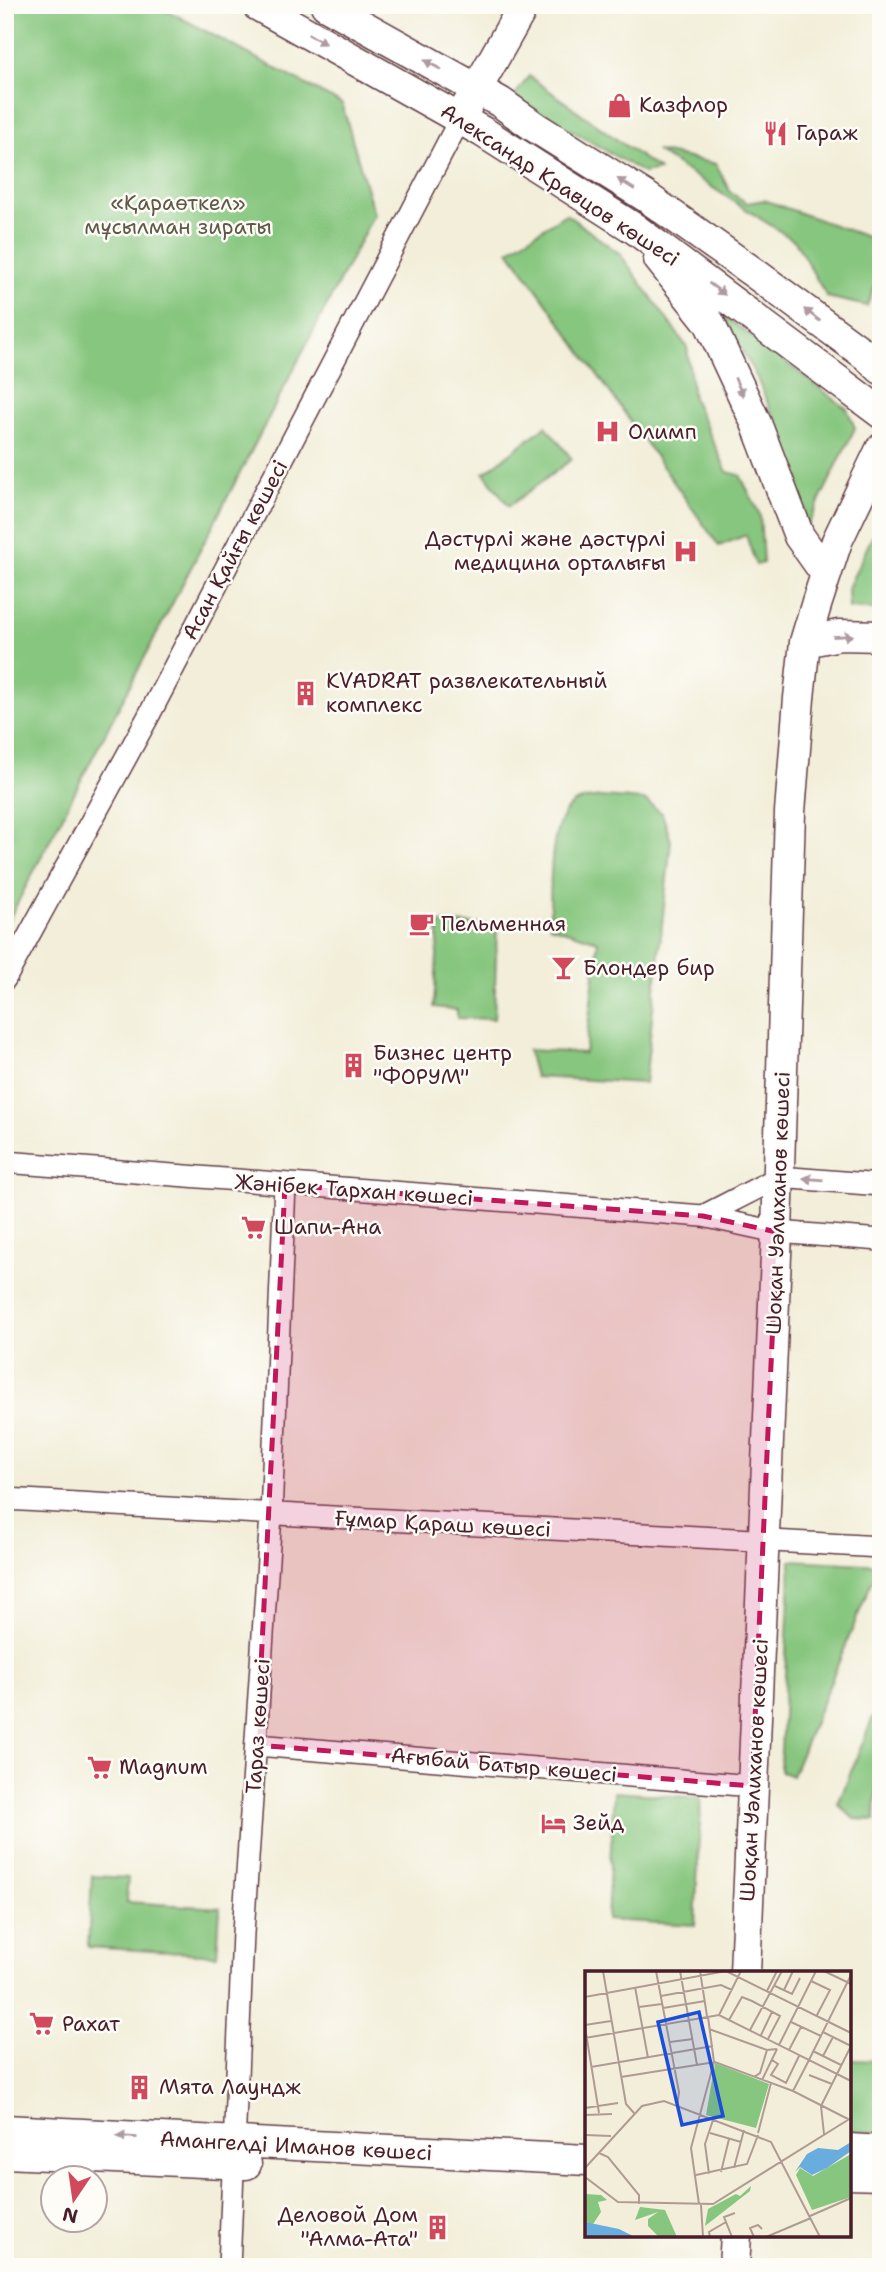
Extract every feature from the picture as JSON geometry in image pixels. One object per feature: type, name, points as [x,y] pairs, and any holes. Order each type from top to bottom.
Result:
[{"type":"main road","name":"Александр Кравцов көшесі","points":[[257,5],[460,119],[635,229],[881,413]]},
{"type":"main road","name":"Александр Кравцов көшесі","points":[[326,5],[476,89],[645,196],[757,275],[881,369]]},
{"type":"main road","points":[[460,119],[524,5]]},
{"type":"main road","points":[[635,229],[709,322],[756,423],[799,536],[826,574]]},
{"type":"main road","name":"Шоқан Уәлиханов көшесі","points":[[745,1971],[777,1232],[790,812],[805,642],[837,541],[881,449]]},
{"type":"main road","points":[[805,642],[839,635],[881,636]]},
{"type":"main road","name":"Амангелді Иманов көшесі","points":[[5,2130],[233,2153],[585,2180]]},
{"type":"main road","points":[[479,2155],[539,2143],[585,2142]]},
{"type":"main road","points":[[851,2149],[881,2151]]},
{"type":"main road","name":"Амангелді Иманов көшесі","points":[[5,2153],[479,2155],[585,2160]]},
{"type":"main road","points":[[851,2174],[881,2175]]},
{"type":"main road","points":[[851,2193],[881,2195]]},
{"type":"main road","points":[[734,2267],[736,2237]]},
{"type":"street","name":"Асан Қайғы көшесі","points":[[5,979],[147,719],[460,119]]},
{"type":"street","name":"Жәнібек Тархан көшесі","points":[[5,1162],[703,1216],[777,1232],[881,1240]]},
{"type":"street","points":[[703,1216],[779,1177],[881,1185]]},
{"type":"street","name":"Тараз көшесі","points":[[229,2267],[243,1933],[271,1515],[285,1185]]},
{"type":"street","name":"Ғұмар Қараш көшесі","points":[[5,1499],[881,1547]]},
{"type":"street","name":"Ағыбай Батыр көшесі","points":[[257,1745],[752,1786]]},
{"type":"highlighted area","points":[[285,1185],[703,1216],[777,1232],[752,1786],[257,1745]]},
{"type":"green space","name":"«Қараөткел» мұсылман зираты","points":[[5,5],[157,5],[342,104],[374,214],[5,927]]},
{"type":"green space","points":[[529,76],[659,170],[644,173],[514,97]]},
{"type":"green space","points":[[656,151],[716,164],[730,192],[747,203],[764,200],[881,242],[881,269],[867,306],[827,297],[795,241]]},
{"type":"green space","points":[[566,214],[620,254],[687,347],[693,398],[727,472],[740,475],[760,515],[763,563],[756,565],[746,535],[719,546],[509,250]]},
{"type":"green space","points":[[722,314],[847,409],[855,428],[806,529],[785,445],[757,378]]},
{"type":"green space","points":[[546,426],[572,459],[509,506],[484,473]]},
{"type":"green space","points":[[881,518],[881,610],[849,608],[848,588]]},
{"type":"green space","points":[[601,797],[644,800],[662,813],[671,841],[645,1083],[535,1077],[528,1050],[585,1053],[598,941],[550,926],[552,860],[554,842],[565,812],[574,803]]},
{"type":"green space","points":[[439,923],[497,925],[494,1019],[457,1018],[457,1010],[434,1007]]},
{"type":"green space","points":[[791,1560],[881,1565],[881,1583],[872,1581],[792,1776],[780,1771]]},
{"type":"green space","points":[[881,1697],[881,1771],[877,1771],[875,1820],[854,1819],[838,1804]]},
{"type":"green space","points":[[614,1792],[701,1798],[695,1925],[607,1920]]},
{"type":"green space","points":[[92,1876],[128,1878],[126,1902],[220,1908],[217,1955],[88,1947]]},
{"type":"green space","points":[[851,2060],[881,2061],[881,2133],[851,2131]]},
{"type":"place","name":"Казфлор","points":[[619,105]]},
{"type":"place","name":"Гараж","points":[[776,133]]},
{"type":"place","name":"Олимп","points":[[608,432]]},
{"type":"place","name":"Дәстүрлі және дәстүрлі медицина орталығы","points":[[686,551]]},
{"type":"place","name":"KVADRAT развлекательный комплекс","points":[[306,693]]},
{"type":"place","name":"Пельменная","points":[[421,924]]},
{"type":"place","name":"Блондер бир","points":[[563,968]]},
{"type":"place","name":"Бизнес центр \"ФОРУМ\"","points":[[353,1065]]},
{"type":"place","name":"Шапи-Ана","points":[[254,1227]]},
{"type":"place","name":"Magnum","points":[[99,1767]]},
{"type":"place","name":"Зейд","points":[[553,1823]]},
{"type":"place","name":"Рахат","points":[[42,2024]]},
{"type":"place","name":"Мята Лаундж","points":[[139,2087]]},
{"type":"place","name":"Деловой Дом \"Алма-Ата\"","points":[[438,2227]]}]
